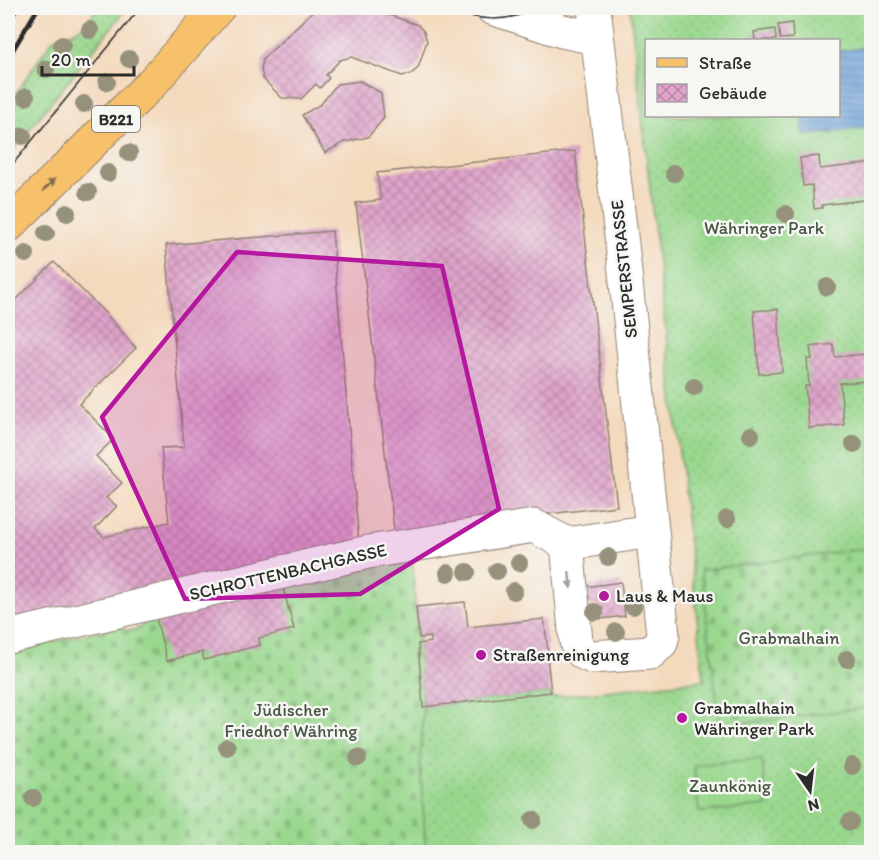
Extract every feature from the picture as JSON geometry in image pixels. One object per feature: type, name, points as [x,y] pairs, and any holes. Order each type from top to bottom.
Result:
[{"type":"main road","name":"B221","points":[[8,226],[151,84],[218,8]]},
{"type":"street","points":[[492,8],[562,31],[595,23]]},
{"type":"street","name":"SEMPERSTRASSE","points":[[567,544],[578,649],[592,657],[650,653],[661,643],[663,636],[623,253],[595,23]]},
{"type":"street","name":"SCHROTTENBACHGASSE","points":[[8,637],[368,552],[534,526],[567,544]]},
{"type":"street","points":[[567,544],[651,531]]},
{"type":"highlighted area","points":[[237,252],[442,266],[499,509],[360,594],[185,599],[102,417]]},
{"type":"green space","points":[[98,8],[127,8],[8,156],[8,105],[53,39],[73,32],[85,24]]},
{"type":"green space","name":"Währinger Park","points":[[630,8],[871,8],[871,852],[426,852],[420,764],[423,707],[551,692],[552,697],[704,680]]},
{"type":"green space","name":"Grabmalhain","points":[[871,548],[871,707],[720,726],[701,570]]},
{"type":"green space","name":"Jüdischer Friedhof Währing","points":[[412,558],[423,707],[420,764],[426,852],[8,852],[8,653],[119,626],[127,630],[135,630],[148,620]]},
{"type":"green space","name":"Zaunkönig","points":[[762,759],[767,806],[699,812],[694,765]]},
{"type":"water","points":[[871,47],[871,127],[804,136],[802,117],[840,117],[840,51]]},
{"type":"building","points":[[316,8],[369,8],[418,25],[427,41],[418,68],[411,74],[402,76],[351,57],[340,60],[326,75],[329,78],[320,88],[316,84],[301,99],[282,98],[263,79],[261,69],[263,59]]},
{"type":"building","points":[[792,23],[793,38],[780,39],[778,25]]},
{"type":"building","points":[[775,29],[776,39],[755,39],[754,32]]},
{"type":"building","points":[[360,81],[381,93],[384,118],[368,137],[344,142],[325,153],[302,115],[321,104],[337,84]]},
{"type":"building","points":[[575,151],[617,506],[497,520],[395,538],[356,203],[381,200],[377,173]]},
{"type":"building","points":[[819,156],[820,169],[872,163],[872,199],[822,205],[822,208],[814,209],[812,185],[803,186],[800,158]]},
{"type":"building","points":[[332,231],[359,544],[8,626],[8,308],[54,262],[136,348],[79,404],[114,439],[96,456],[122,483],[106,498],[117,506],[95,529],[104,537],[169,522],[161,448],[184,447],[166,245]]},
{"type":"building","points":[[778,309],[782,372],[759,374],[754,311]]},
{"type":"building","points":[[833,344],[835,357],[866,354],[868,381],[840,383],[844,425],[809,428],[805,386],[809,386],[807,359],[812,359],[810,347]]},
{"type":"building","name":"Laus & Maus","points":[[621,582],[625,616],[600,619],[598,605],[587,606],[585,587]]},
{"type":"building","points":[[283,588],[294,629],[259,638],[260,645],[204,660],[202,652],[167,661],[156,618]]},
{"type":"building","name":"Straßenreinigung","points":[[465,602],[468,627],[544,619],[548,652],[543,653],[543,657],[547,657],[551,692],[423,707],[418,644],[431,642],[431,637],[419,638],[416,607]]},
{"type":"tram line","points":[[8,170],[140,8]]},
{"type":"tram line","points":[[448,8],[471,16],[493,19],[515,16],[537,8]]},
{"type":"railway","points":[[8,24],[17,8]]},
{"type":"railway","points":[[8,58],[38,8]]},
{"type":"place","name":"Laus & Maus","points":[[604,596]]},
{"type":"place","name":"Straßenreinigung","points":[[481,655]]},
{"type":"place","name":"Grabmalhain Währinger Park","points":[[682,718]]}]
